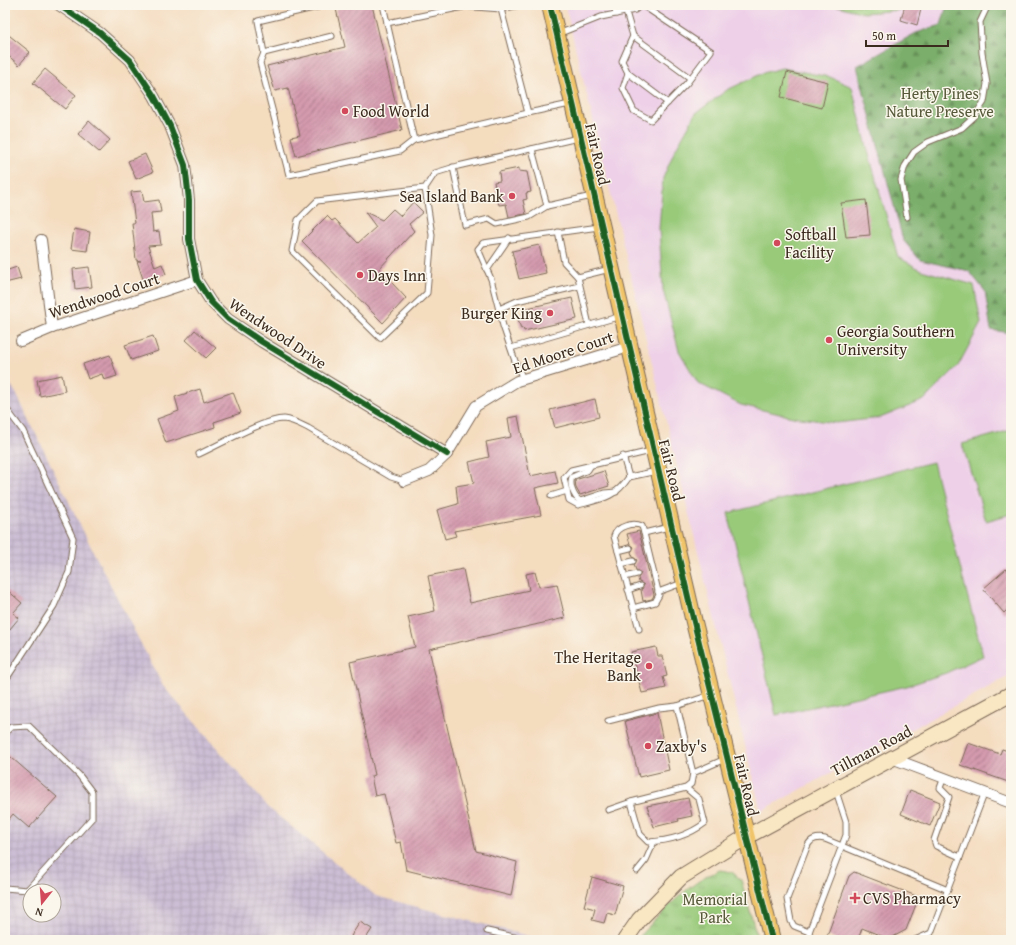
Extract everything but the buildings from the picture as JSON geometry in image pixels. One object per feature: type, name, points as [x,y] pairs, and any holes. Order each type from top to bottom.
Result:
[{"type":"main road","name":"Fair Road","points":[[550,5],[595,195],[610,269],[772,940]]},
{"type":"street","name":"Wendwood Drive","points":[[59,5],[100,33],[130,60],[154,96],[170,126],[185,165],[189,200],[189,239],[197,280],[211,302],[228,319],[262,342],[447,454]]},
{"type":"street","points":[[41,240],[52,328]]},
{"type":"street","name":"Wendwood Court","points":[[21,341],[52,328],[197,280]]},
{"type":"street","name":"Ed Moore Court","points":[[404,481],[429,471],[447,454],[476,406],[523,379],[629,347]]},
{"type":"street","name":"Tillman Road","points":[[624,940],[639,920],[681,877],[746,837],[894,759],[1011,694]]},
{"type":"street","points":[[894,759],[1011,803]]},
{"type":"lane","points":[[326,5],[258,21],[264,52],[260,63],[289,175],[400,150],[414,140],[573,103]]},
{"type":"lane","points":[[382,5],[414,140]]},
{"type":"lane","points":[[387,23],[462,6],[500,7],[518,5]]},
{"type":"lane","points":[[615,5],[616,14]]},
{"type":"lane","points":[[557,34],[602,17],[635,10],[642,5],[711,51],[690,78],[651,120],[634,111],[622,88],[628,73]]},
{"type":"lane","points":[[907,217],[901,180],[905,166],[914,152],[928,142],[962,128],[974,117],[984,102],[987,84],[982,53],[980,22],[988,5]]},
{"type":"lane","points":[[500,7],[528,113]]},
{"type":"lane","points":[[626,12],[633,36],[690,78]]},
{"type":"lane","points":[[264,52],[332,36]]},
{"type":"lane","points":[[633,36],[622,61],[628,73],[668,103]]},
{"type":"lane","points":[[425,188],[317,201],[298,220],[292,251],[380,338],[427,292],[432,235],[425,188],[435,173],[453,167],[581,137]]},
{"type":"lane","points":[[532,149],[547,206]]},
{"type":"lane","points":[[453,167],[465,225],[489,220],[497,224],[529,217],[547,206],[595,195]]},
{"type":"lane","points":[[523,379],[511,348],[487,270],[478,249],[483,243],[508,238],[602,227]]},
{"type":"lane","points":[[558,232],[564,262],[578,277],[589,325]]},
{"type":"lane","points":[[487,270],[508,238]]},
{"type":"lane","points":[[578,277],[610,269]]},
{"type":"lane","points":[[499,309],[517,301],[579,286]]},
{"type":"lane","points":[[511,348],[622,316]]},
{"type":"lane","points":[[5,407],[23,432],[73,538],[68,572],[54,606],[5,681]]},
{"type":"lane","points":[[199,454],[260,426],[284,419],[308,428],[390,478],[398,481],[404,481]]},
{"type":"lane","points":[[654,450],[623,456],[571,470],[564,478],[569,500],[578,505],[608,498],[622,488],[629,477],[659,471]]},
{"type":"lane","points":[[623,456],[629,477]]},
{"type":"lane","points":[[591,464],[588,470],[572,477],[570,481],[576,498],[580,501],[604,493],[616,492]]},
{"type":"lane","points":[[551,496],[567,491]]},
{"type":"lane","points":[[633,608],[655,602],[658,599],[658,592],[654,584],[644,543],[642,526],[634,524],[616,531],[614,536],[621,564],[625,577],[628,590],[633,608],[639,629]]},
{"type":"lane","points":[[644,533],[672,527]]},
{"type":"lane","points":[[618,551],[630,548]]},
{"type":"lane","points":[[621,564],[634,560]]},
{"type":"lane","points":[[625,577],[637,574]]},
{"type":"lane","points":[[658,592],[685,582]]},
{"type":"lane","points":[[628,590],[640,586]]},
{"type":"lane","points":[[608,721],[659,708],[677,706],[712,694]]},
{"type":"lane","points":[[608,810],[631,802],[686,788],[691,784],[693,773],[677,706]]},
{"type":"lane","points":[[5,733],[11,727],[29,726],[79,775],[92,792],[92,818],[27,890],[5,888]]},
{"type":"lane","points":[[693,773],[727,757]]},
{"type":"lane","points":[[944,777],[940,788],[949,797],[934,840],[936,846],[960,857]]},
{"type":"lane","points":[[631,802],[640,834],[648,842],[666,842],[696,830],[705,823],[699,799],[686,788]]},
{"type":"lane","points":[[810,940],[809,932],[846,835],[846,822],[836,790]]},
{"type":"lane","points":[[929,940],[984,792]]},
{"type":"lane","points":[[809,932],[794,926],[791,921],[787,899],[809,842],[819,838],[948,890]]},
{"type":"lane","points":[[637,872],[646,860],[654,842]]},
{"type":"lane","points":[[487,931],[528,940]]},
{"type":"lane","points":[[915,940],[931,933]]},
{"type":"shaded area","name":"Georgia Southern University","points":[[565,5],[1011,5],[1011,675],[761,811]]},
{"type":"shaded area","points":[[5,376],[16,393],[92,549],[163,686],[270,809],[376,896],[544,940],[5,940]]},
{"type":"green space","points":[[834,5],[900,5],[899,10],[864,13]]},
{"type":"green space","name":"Herty Pines Nature Preserve","points":[[947,5],[1011,5],[1011,333],[991,330],[985,291],[969,271],[920,260],[903,240],[857,66],[916,33],[941,25]]},
{"type":"green space","name":"Softball Facility","points":[[782,68],[830,77],[852,87],[868,151],[898,257],[921,270],[974,285],[981,323],[958,366],[924,400],[880,418],[836,423],[793,417],[741,405],[698,383],[679,351],[663,290],[659,229],[663,178],[675,150],[696,113],[727,90],[763,73]]},
{"type":"green space","points":[[1011,430],[1011,514],[986,521],[962,444]]},
{"type":"green space","points":[[933,462],[983,656],[946,673],[907,686],[776,715],[728,513]]},
{"type":"green space","name":"Memorial Park","points":[[720,870],[732,872],[741,880],[758,940],[638,940],[643,932],[678,897],[708,875]]},
{"type":"cycle path","points":[[59,5],[100,33],[130,60],[154,96],[170,126],[185,165],[189,200],[189,239],[197,280],[211,302],[228,319],[262,342],[447,454]]},
{"type":"cycle path","points":[[550,5],[693,618],[772,940]]},
{"type":"place","name":"Food World","points":[[345,111]]},
{"type":"place","name":"Sea Island Bank","points":[[512,196]]},
{"type":"place","name":"Softball Facility","points":[[777,243]]},
{"type":"place","name":"Days Inn","points":[[360,275]]},
{"type":"place","name":"Burger King","points":[[550,313]]},
{"type":"place","name":"Georgia Southern University","points":[[829,340]]},
{"type":"place","name":"The Heritage Bank","points":[[649,666]]},
{"type":"place","name":"Zaxby's","points":[[648,746]]},
{"type":"place","name":"CVS Pharmacy","points":[[855,898]]}]
